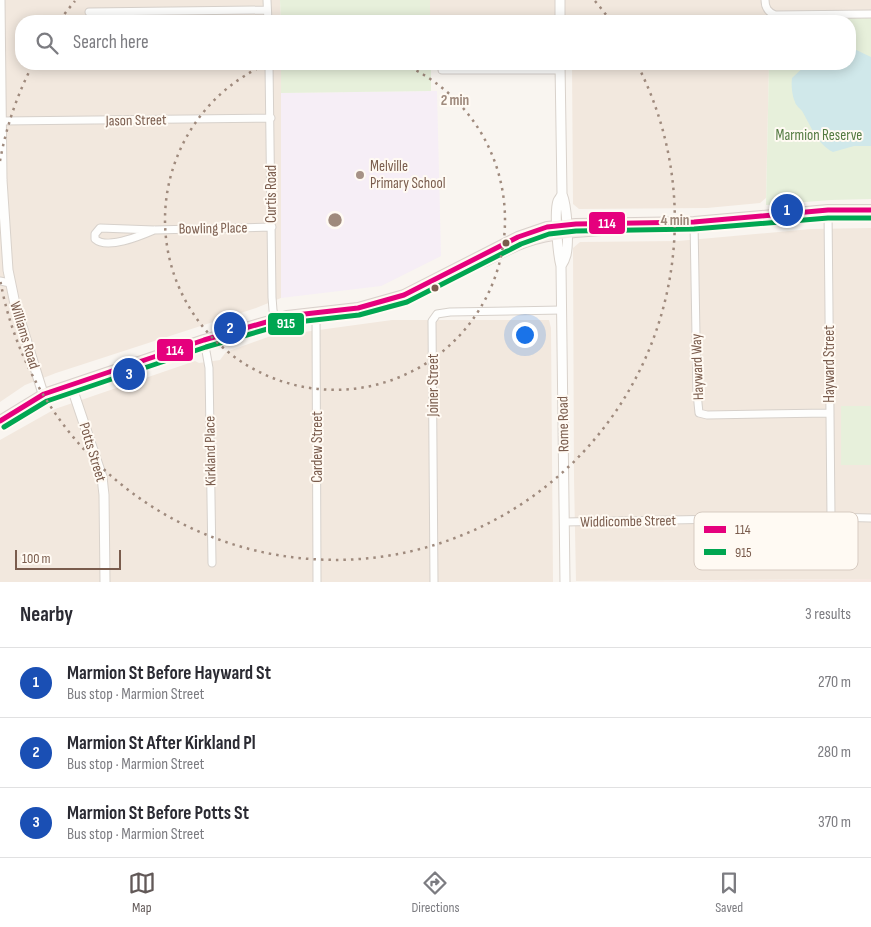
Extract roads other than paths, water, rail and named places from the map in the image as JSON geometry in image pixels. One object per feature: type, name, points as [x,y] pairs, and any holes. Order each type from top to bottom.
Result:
[{"type":"main road","points":[[0,421],[45,397],[72,387],[276,321],[316,315],[362,313],[394,305],[520,244],[562,229],[653,227],[871,210]]},
{"type":"main road","points":[[828,213],[871,215]]},
{"type":"main road","points":[[0,428],[45,397]]},
{"type":"street","name":"Williams Road","points":[[0,0],[3,199],[10,283],[45,397]]},
{"type":"street","points":[[267,0],[267,15]]},
{"type":"street","points":[[560,0],[560,15]]},
{"type":"street","points":[[765,3],[768,12],[775,15],[871,14]]},
{"type":"street","points":[[89,12],[267,10]]},
{"type":"street","name":"Curtis Road","points":[[269,70],[272,297],[276,321]]},
{"type":"street","name":"Rome Road","points":[[560,70],[562,194],[557,203],[562,229],[558,256],[561,266],[562,310],[565,582]]},
{"type":"street","name":"Jason Street","points":[[2,121],[271,118]]},
{"type":"street","name":"Hayward Street","points":[[828,213],[831,512]]},
{"type":"street","name":"Hayward Way","points":[[694,224],[699,413],[707,415],[829,414]]},
{"type":"street","name":"Bowling Place","points":[[154,230],[108,244],[95,239],[95,234],[100,228],[154,230],[272,227]]},
{"type":"street","points":[[0,281],[10,283]]},
{"type":"street","name":"Joiner Street","points":[[434,582],[432,321],[437,314],[450,312],[562,310]]},
{"type":"street","name":"Cardew Street","points":[[316,315],[317,582]]},
{"type":"street","name":"Kirkland Place","points":[[205,343],[209,368],[212,563]]},
{"type":"street","name":"Potts Street","points":[[72,387],[102,477],[105,582]]},
{"type":"street","name":"Widdicombe Street","points":[[858,518],[871,518]]},
{"type":"street","name":"Widdicombe Street","points":[[564,522],[694,520]]},
{"type":"water","points":[[856,50],[871,57],[871,146],[854,146],[833,152],[827,149],[793,97],[792,78],[801,70],[856,70]]},
{"type":"place","name":"Melville Primary School","points":[[360,175]]},
{"type":"place","name":"Marmion St Before Hayward St","points":[[787,210]]},
{"type":"place","name":"Marmion St After Kirkland Pl","points":[[230,328]]},
{"type":"place","name":"Marmion St Before Potts St","points":[[129,374]]},
{"type":"park label","name":"Marmion Reserve","points":[[819,135]]}]
